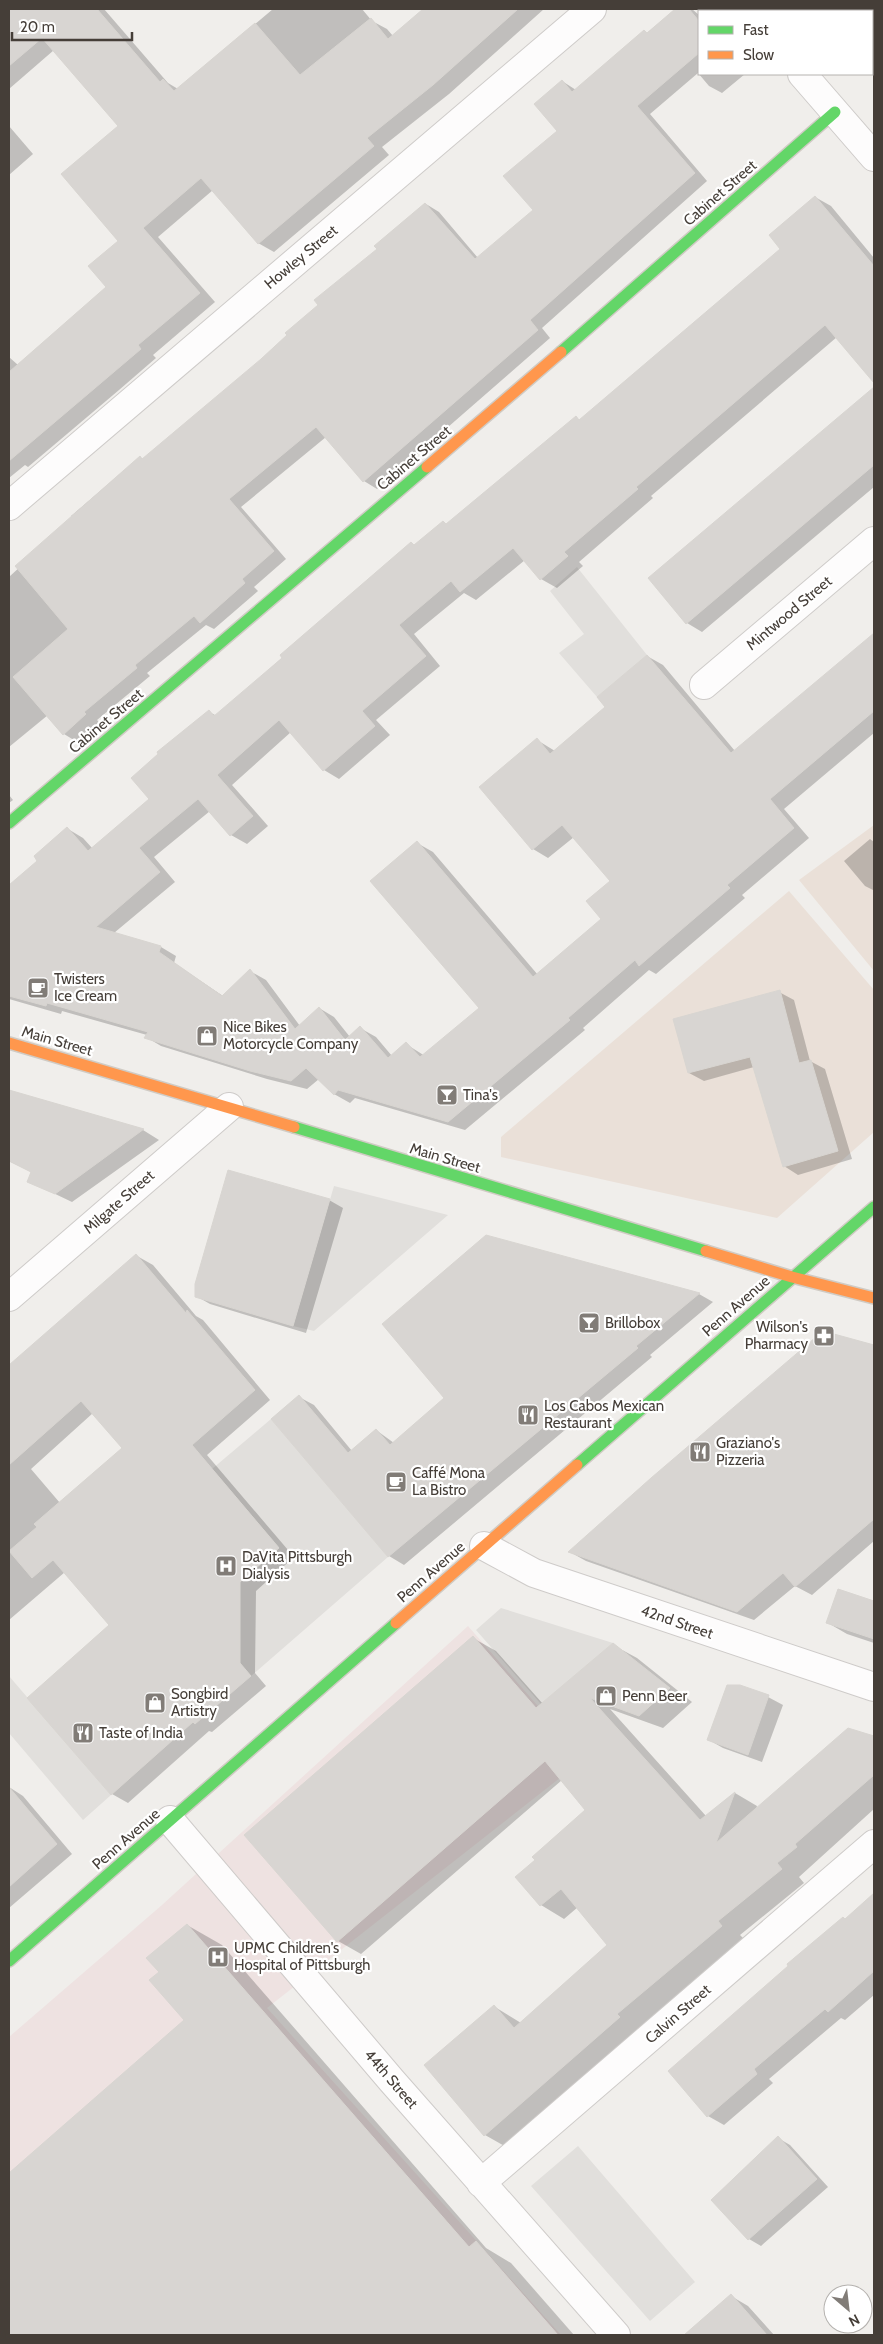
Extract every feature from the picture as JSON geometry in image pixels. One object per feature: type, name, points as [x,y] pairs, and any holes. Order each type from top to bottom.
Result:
[{"type":"main road","name":"Cabinet Street","points":[[9,823],[497,408],[835,112]]},
{"type":"main road","name":"Main Street","points":[[9,1043],[229,1107],[792,1277],[874,1298]]},
{"type":"main road","name":"Penn Avenue","points":[[9,1961],[792,1277],[874,1208]]},
{"type":"street","name":"Howley Street","points":[[9,506],[592,9]]},
{"type":"street","points":[[803,75],[874,157]]},
{"type":"street","name":"Mintwood Street","points":[[704,685],[874,541]]},
{"type":"street","name":"Milgate Street","points":[[9,1297],[229,1107]]},
{"type":"street","name":"42nd Street","points":[[484,1546],[534,1573],[874,1687]]},
{"type":"street","name":"44th Street","points":[[170,1820],[481,2183],[616,2335]]},
{"type":"street","name":"Calvin Street","points":[[481,2183],[874,1844]]},
{"type":"shaded area","points":[[577,567],[647,655],[597,697],[559,653],[584,634],[550,591]]},
{"type":"shaded area","points":[[874,825],[874,971],[799,880]]},
{"type":"shaded area","points":[[789,891],[874,990],[874,1132],[777,1218],[501,1157],[501,1137]]},
{"type":"shaded area","points":[[334,1186],[448,1215],[314,1331],[293,1326]]},
{"type":"shaded area","points":[[271,1419],[388,1557],[251,1676],[229,1651],[240,1641],[240,1582],[279,1547],[212,1469]]},
{"type":"shaded area","points":[[501,1608],[613,1643],[541,1704],[476,1630]]},
{"type":"shaded area","name":"UPMC Children's Hospital of Pittsburgh","points":[[468,1626],[584,1759],[267,2008],[561,2335],[9,2335],[9,2037],[162,1905]]},
{"type":"shaded area","points":[[9,1676],[111,1795],[83,1820],[9,1733]]},
{"type":"shaded area","points":[[578,2146],[695,2282],[650,2321],[531,2186]]},
{"type":"building","points":[[9,9],[97,9],[160,82],[163,79],[174,91],[255,23],[300,75],[371,18],[388,39],[423,9],[518,9],[433,85],[367,138],[374,146],[258,244],[201,178],[143,228],[200,293],[138,345],[141,349],[9,461],[9,372],[106,287],[88,266],[118,241],[61,174],[118,126],[42,38],[9,66]]},
{"type":"building","points":[[675,9],[689,9],[698,20],[698,54],[637,106],[695,173],[530,320],[538,330],[363,482],[316,427],[229,499],[274,551],[242,579],[245,583],[200,623],[194,616],[135,665],[137,668],[84,712],[86,714],[63,735],[13,677],[68,629],[15,566],[140,456],[142,459],[261,359],[287,335],[285,333],[318,305],[314,300],[377,249],[374,246],[425,203],[475,259],[533,210],[503,176],[557,131],[534,104],[562,80],[572,92],[644,30],[647,33]]},
{"type":"building","points":[[815,196],[874,266],[874,383],[825,325],[636,487],[638,489],[564,552],[568,556],[540,580],[513,548],[460,592],[451,581],[399,625],[426,656],[362,711],[375,726],[323,771],[279,720],[217,775],[253,816],[230,836],[198,799],[139,848],[160,872],[96,927],[161,946],[159,952],[222,996],[250,969],[295,1029],[319,1007],[345,1040],[360,1026],[388,1058],[406,1042],[420,1057],[479,1008],[370,881],[417,841],[533,977],[601,919],[586,901],[610,881],[562,825],[532,850],[479,787],[537,738],[550,754],[605,707],[597,697],[647,655],[731,753],[874,633],[874,711],[770,799],[794,828],[727,885],[730,888],[639,966],[635,960],[568,1018],[570,1020],[448,1122],[338,1090],[334,1095],[306,1068],[291,1081],[250,1071],[144,1038],[148,1032],[47,1003],[46,1006],[9,996],[9,885],[37,861],[34,856],[67,827],[88,851],[149,799],[131,778],[158,754],[157,752],[209,710],[214,716],[282,658],[280,655],[411,542],[414,545],[443,521],[446,524],[576,416],[579,420],[780,249],[769,235]]},
{"type":"building","points":[[874,387],[874,465],[686,624],[648,578]]},
{"type":"building","points":[[780,990],[799,1063],[811,1060],[838,1151],[783,1167],[750,1057],[688,1073],[673,1019]]},
{"type":"building","points":[[9,1090],[144,1129],[55,1194],[27,1182],[31,1172],[9,1161]]},
{"type":"building","points":[[228,1170],[330,1199],[293,1326],[195,1297],[195,1284]]},
{"type":"building","points":[[486,1235],[700,1293],[636,1346],[638,1348],[388,1557],[271,1419],[299,1395],[348,1453],[376,1429],[390,1445],[444,1398],[382,1324]]},
{"type":"building","points":[[136,1254],[186,1313],[187,1310],[255,1390],[192,1445],[279,1548],[240,1582],[240,1663],[251,1676],[195,1724],[193,1722],[111,1795],[27,1698],[109,1625],[53,1560],[32,1578],[9,1551],[37,1527],[34,1524],[122,1448],[81,1401],[9,1465],[9,1365]]},
{"type":"building","points":[[823,1331],[874,1345],[874,1519],[795,1587],[783,1573],[737,1612],[568,1552],[651,1478]]},
{"type":"building","points":[[838,1589],[874,1601],[874,1639],[826,1623]]},
{"type":"building","points":[[473,1636],[536,1708],[613,1643],[670,1688],[639,1716],[590,1698],[700,1820],[735,1792],[716,1843],[848,1728],[874,1736],[874,1775],[795,1844],[797,1847],[777,1863],[782,1869],[718,1921],[722,1926],[617,2014],[620,2017],[484,2136],[424,2065],[494,2005],[514,2028],[607,1945],[561,1889],[540,1906],[515,1877],[535,1860],[532,1857],[585,1810],[545,1761],[337,1942],[244,1835]]},
{"type":"building","points":[[727,1685],[740,1685],[769,1695],[748,1755],[707,1740]]},
{"type":"building","points":[[9,1787],[57,1844],[9,1887]]},
{"type":"building","points":[[874,1893],[874,1971],[828,2012],[825,2009],[754,2069],[757,2074],[707,2117],[668,2071],[788,1966],[787,1964],[843,1917],[845,1919]]},
{"type":"building","name":"UPMC Children's Hospital of Pittsburgh","points":[[187,1924],[469,2247],[476,2241],[558,2335],[9,2335],[9,2173],[184,2020],[149,1980],[159,1972],[146,1958]]},
{"type":"building","points":[[778,2136],[817,2179],[748,2240],[711,2200]]},
{"type":"building","points":[[731,2294],[767,2335],[684,2335]]},
{"type":"traffic: fast","points":[[561,352],[835,112]]},
{"type":"traffic: fast","points":[[9,823],[427,467]]},
{"type":"traffic: fast","points":[[294,1127],[706,1251]]},
{"type":"traffic: fast","points":[[577,1465],[874,1207]]},
{"type":"traffic: fast","points":[[9,1961],[396,1623]]},
{"type":"traffic: slow","points":[[427,467],[561,352]]},
{"type":"traffic: slow","points":[[9,1043],[294,1127]]},
{"type":"traffic: slow","points":[[706,1251],[792,1277],[874,1298]]},
{"type":"traffic: slow","points":[[396,1623],[577,1465]]},
{"type":"place","name":"Twisters Ice Cream","points":[[38,988]]},
{"type":"place","name":"Nice Bikes Motorcycle Company","points":[[207,1036]]},
{"type":"place","name":"Tina's","points":[[447,1095]]},
{"type":"place","name":"Brillobox","points":[[589,1323]]},
{"type":"place","name":"Wilson's Pharmacy","points":[[824,1336]]},
{"type":"place","name":"Los Cabos Mexican Restaurant","points":[[528,1415]]},
{"type":"place","name":"Graziano's Pizzeria","points":[[700,1452]]},
{"type":"place","name":"Caffé Mona La Bistro","points":[[396,1482]]},
{"type":"place","name":"DaVita Pittsburgh Dialysis","points":[[226,1566]]},
{"type":"place","name":"Penn Beer","points":[[606,1696]]},
{"type":"place","name":"Songbird Artistry","points":[[155,1703]]},
{"type":"place","name":"Taste of India","points":[[83,1733]]},
{"type":"place","name":"UPMC Children's Hospital of Pittsburgh","points":[[218,1957]]}]
